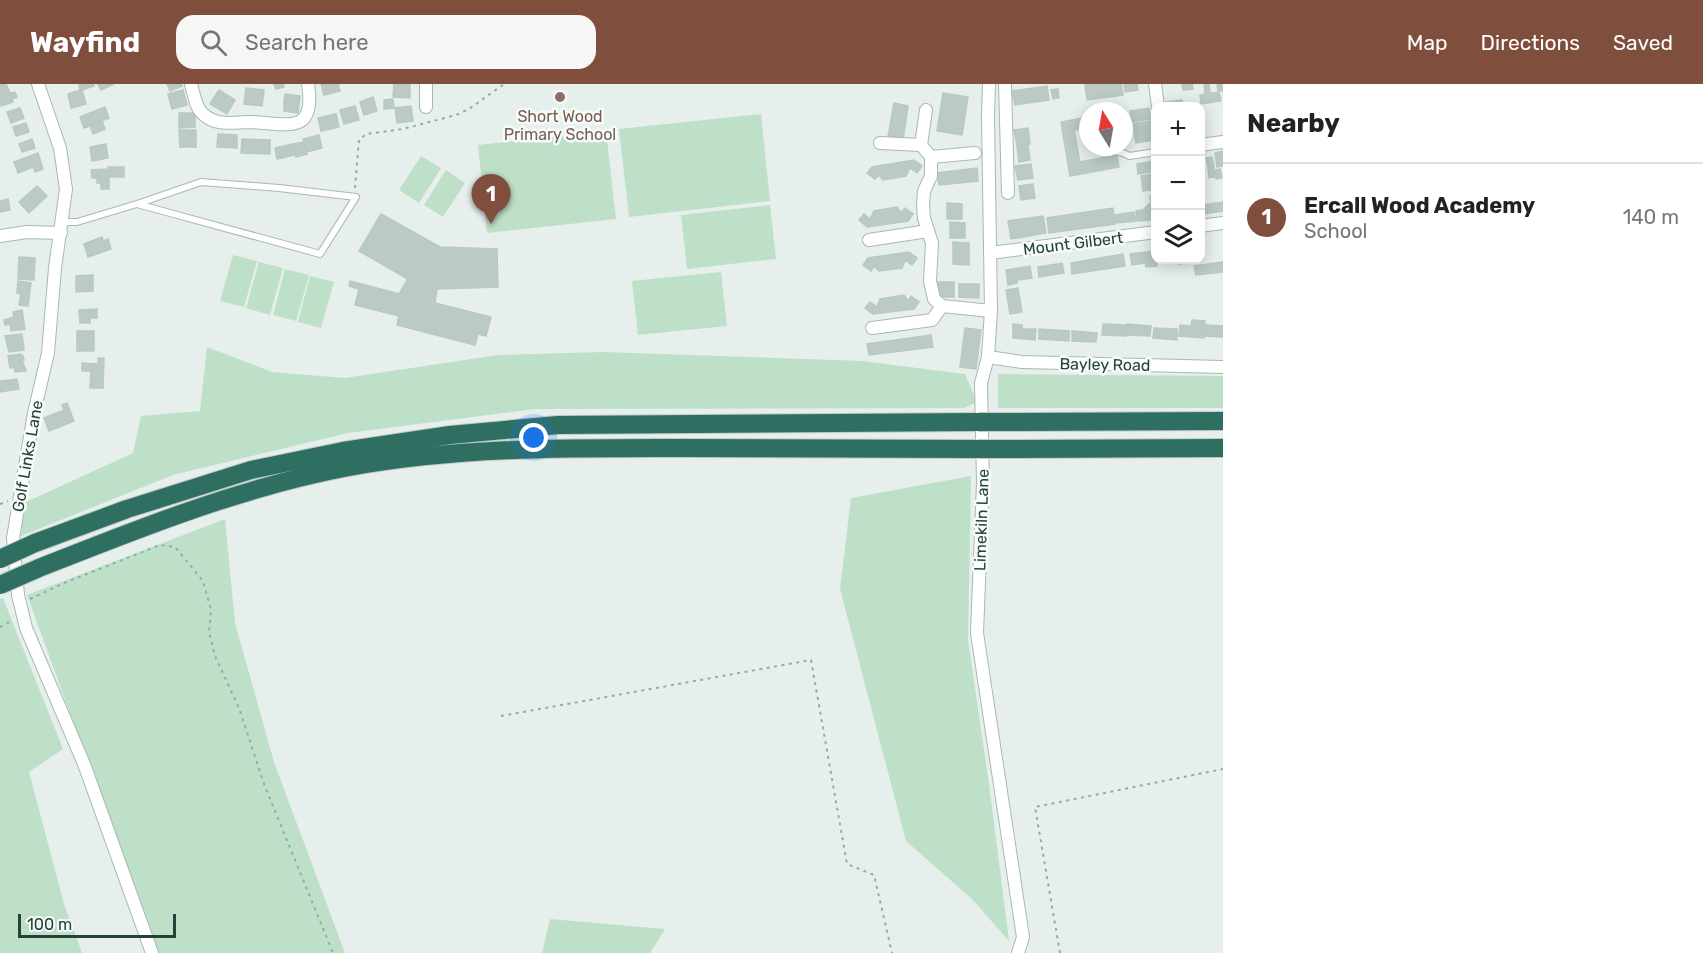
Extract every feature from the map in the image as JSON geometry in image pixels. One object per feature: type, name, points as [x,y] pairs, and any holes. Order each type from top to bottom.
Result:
[{"type":"highway","points":[[0,559],[35,543],[127,509],[251,470],[343,451],[450,435],[558,425],[1223,421]]},
{"type":"highway","points":[[0,585],[136,530],[258,489],[349,467],[452,453],[561,448],[1223,448]]},
{"type":"street","name":"Golf Links Lane","points":[[38,84],[65,169],[66,203],[55,268],[48,353],[28,444],[13,538],[21,613],[84,764],[152,953]]},
{"type":"street","points":[[191,84],[198,108],[210,119],[225,123],[281,126],[296,123],[307,113],[310,100],[308,84]]},
{"type":"street","points":[[426,84],[426,107]]},
{"type":"street","name":"Limekiln Lane","points":[[989,84],[991,311],[988,357],[981,383],[983,482],[977,633],[1023,937],[1018,953]]},
{"type":"street","points":[[1005,84],[1008,193]]},
{"type":"street","points":[[1155,84],[1157,102]]},
{"type":"street","points":[[921,145],[926,110]]},
{"type":"street","points":[[1205,144],[1223,142]]},
{"type":"street","points":[[880,143],[921,145],[931,157],[930,176],[924,191],[923,205],[924,218],[932,243],[930,281],[934,299],[942,306],[991,311]]},
{"type":"street","points":[[931,157],[975,153]]},
{"type":"street","points":[[1205,226],[1223,224]]},
{"type":"street","points":[[0,236],[62,227]]},
{"type":"street","points":[[869,240],[928,231]]},
{"type":"street","name":"Mount Gilbert","points":[[990,253],[1151,233]]},
{"type":"street","points":[[872,328],[932,320],[942,306]]},
{"type":"street","name":"Bayley Road","points":[[988,357],[1022,362],[1223,367]]},
{"type":"lane","points":[[1133,155],[1151,153]]},
{"type":"lane","points":[[62,227],[201,182],[356,197],[320,254],[137,204]]},
{"type":"path","points":[[354,195],[359,140],[366,134],[403,129],[456,115],[469,109],[504,84]]},
{"type":"path","points":[[36,597],[64,583],[160,546],[175,547],[203,580],[211,610],[209,632],[215,656],[239,708],[264,784],[333,953]]},
{"type":"path","points":[[0,627],[21,613]]},
{"type":"path","points":[[501,716],[811,660],[847,864],[874,875],[892,953]]},
{"type":"path","points":[[1060,953],[1035,807],[1223,769]]},
{"type":"green space","points":[[761,114],[770,201],[629,217],[619,129]]},
{"type":"green space","points":[[606,131],[616,219],[487,233],[478,145]]},
{"type":"green space","points":[[421,156],[441,168],[419,203],[399,190]]},
{"type":"green space","points":[[446,170],[465,183],[443,217],[424,205]]},
{"type":"green space","points":[[770,205],[776,259],[687,269],[681,215]]},
{"type":"green space","points":[[233,255],[257,261],[244,307],[220,301]]},
{"type":"green space","points":[[259,262],[283,268],[270,315],[246,308]]},
{"type":"green space","points":[[285,269],[309,275],[296,321],[273,315]]},
{"type":"green space","points":[[721,272],[727,326],[638,335],[632,281]]},
{"type":"green space","points":[[310,276],[334,282],[321,328],[298,322]]},
{"type":"green space","points":[[207,347],[272,372],[345,378],[498,355],[603,352],[862,361],[965,374],[977,402],[964,408],[535,409],[348,433],[173,475],[21,536],[24,503],[133,453],[141,416],[200,411]]},
{"type":"green space","points":[[998,374],[1223,376],[1223,408],[998,408]]},
{"type":"green space","points":[[971,476],[968,640],[1009,941],[973,900],[906,841],[840,589],[851,498]]},
{"type":"green space","points":[[225,519],[235,623],[274,762],[345,953],[157,953],[27,595]]},
{"type":"green space","points":[[3,598],[63,749],[29,772],[64,904],[82,953],[0,953],[0,599]]},
{"type":"green space","points":[[550,919],[665,929],[650,953],[542,953]]},
{"type":"building","points":[[6,84],[10,93],[15,92],[17,97],[12,99],[13,102],[1,106],[0,85]]},
{"type":"building","points":[[79,84],[94,84],[94,86],[82,90],[86,104],[71,108],[68,94],[80,90]]},
{"type":"building","points":[[98,84],[114,84],[101,90]]},
{"type":"building","points":[[167,84],[181,84],[182,86],[170,91]]},
{"type":"building","points":[[274,84],[283,84],[284,87],[276,89]]},
{"type":"building","points":[[321,84],[338,84],[340,91],[324,95]]},
{"type":"building","points":[[394,84],[410,84],[410,98],[393,97]]},
{"type":"building","points":[[1121,84],[1123,95],[1087,100],[1085,85]]},
{"type":"building","points":[[1124,84],[1137,84],[1138,90],[1125,92]]},
{"type":"building","points":[[1182,84],[1192,84],[1193,89],[1183,90]]},
{"type":"building","points":[[1204,84],[1209,84],[1210,92],[1205,93]]},
{"type":"building","points":[[1217,84],[1222,84],[1223,91],[1218,91]]},
{"type":"building","points":[[1047,86],[1049,100],[1015,105],[1012,91]]},
{"type":"building","points":[[246,88],[264,90],[262,106],[244,104]]},
{"type":"building","points":[[1058,89],[1059,98],[1053,99],[1051,90]]},
{"type":"building","points":[[183,90],[187,105],[172,109],[168,94]]},
{"type":"building","points":[[219,90],[227,95],[219,109],[210,104]]},
{"type":"building","points":[[1219,92],[1221,101],[1205,103],[1201,102],[1200,95]]},
{"type":"building","points":[[943,93],[968,97],[962,135],[937,131]]},
{"type":"building","points":[[285,94],[300,96],[299,104],[284,102]]},
{"type":"building","points":[[227,95],[235,100],[227,114],[219,109]]},
{"type":"building","points":[[373,97],[377,111],[364,115],[360,102]]},
{"type":"building","points":[[393,99],[394,108],[384,109],[384,100]]},
{"type":"building","points":[[284,102],[299,104],[298,113],[284,111]]},
{"type":"building","points":[[894,103],[908,106],[903,140],[888,137]]},
{"type":"building","points":[[355,106],[359,120],[344,124],[340,110]]},
{"type":"building","points":[[411,106],[413,121],[397,123],[395,108]]},
{"type":"building","points":[[105,107],[109,118],[102,121],[105,129],[93,134],[90,126],[84,128],[80,117]]},
{"type":"building","points":[[20,108],[24,118],[11,123],[7,112]]},
{"type":"building","points":[[1149,108],[1151,119],[1133,122],[1133,111]]},
{"type":"building","points":[[179,113],[195,113],[195,127],[179,128]]},
{"type":"building","points":[[336,114],[339,127],[321,131],[318,118]]},
{"type":"building","points":[[1079,119],[1079,129],[1074,130],[1080,162],[1117,156],[1119,167],[1070,176],[1061,122]]},
{"type":"building","points":[[1151,121],[1151,129],[1133,132],[1133,124]]},
{"type":"building","points":[[26,123],[29,132],[16,136],[13,127]]},
{"type":"building","points":[[1028,128],[1030,144],[1017,146],[1014,130]]},
{"type":"building","points":[[179,130],[196,130],[196,147],[180,147]]},
{"type":"building","points":[[1151,130],[1151,141],[1136,143],[1134,133]]},
{"type":"building","points":[[218,134],[237,135],[237,148],[217,147]]},
{"type":"building","points":[[319,135],[322,148],[306,152],[303,139]]},
{"type":"building","points":[[32,139],[35,148],[22,152],[19,144]]},
{"type":"building","points":[[242,139],[270,140],[270,154],[241,153]]},
{"type":"building","points":[[304,142],[307,154],[296,157],[293,144]]},
{"type":"building","points":[[106,144],[108,158],[92,161],[90,147]]},
{"type":"building","points":[[293,144],[295,155],[277,159],[275,148]]},
{"type":"building","points":[[1028,145],[1030,160],[1019,162],[1017,147]]},
{"type":"building","points":[[1223,151],[1223,166],[1217,167],[1215,153]]},
{"type":"building","points":[[38,153],[43,169],[35,172],[33,167],[18,173],[14,162]]},
{"type":"building","points":[[1212,157],[1214,166],[1208,167],[1206,158]]},
{"type":"building","points":[[914,160],[922,166],[917,173],[910,168],[906,176],[883,180],[879,175],[875,179],[867,173],[872,167]]},
{"type":"building","points":[[1151,162],[1151,172],[1138,174],[1137,164]]},
{"type":"building","points":[[1031,164],[1033,178],[1018,180],[1015,166]]},
{"type":"building","points":[[108,167],[124,167],[124,177],[109,177],[109,189],[101,189],[101,183],[97,183],[97,178],[92,178],[91,170],[108,169]]},
{"type":"building","points":[[1214,167],[1215,177],[1209,178],[1208,168]]},
{"type":"building","points":[[977,168],[978,181],[939,185],[937,173]]},
{"type":"building","points":[[1220,169],[1222,178],[1216,179],[1215,170]]},
{"type":"building","points":[[1151,175],[1151,190],[1143,191],[1141,176]]},
{"type":"building","points":[[1033,184],[1035,198],[1021,200],[1019,186]]},
{"type":"building","points":[[37,186],[47,196],[29,213],[19,202]]},
{"type":"building","points":[[8,199],[10,210],[0,212],[0,201]]},
{"type":"building","points":[[1151,202],[1151,219],[1137,221],[1136,211],[1143,210]]},
{"type":"building","points":[[1223,202],[1223,211],[1205,214],[1205,205]]},
{"type":"building","points":[[947,203],[962,204],[962,219],[947,219]]},
{"type":"building","points":[[897,207],[901,213],[905,208],[913,214],[908,221],[867,227],[859,220],[864,214],[870,219],[874,211]]},
{"type":"building","points":[[1113,208],[1115,224],[1049,233],[1047,218]]},
{"type":"building","points":[[1134,212],[1136,221],[1116,223],[1115,215]]},
{"type":"building","points":[[381,214],[440,247],[497,249],[498,287],[437,289],[435,303],[491,317],[486,336],[478,334],[475,345],[397,325],[399,316],[355,305],[359,289],[349,286],[350,281],[399,294],[408,279],[359,251]]},
{"type":"building","points":[[1043,216],[1046,233],[1011,239],[1008,221]]},
{"type":"building","points":[[950,222],[965,223],[965,238],[950,238]]},
{"type":"building","points":[[102,237],[103,241],[108,239],[111,249],[88,257],[84,244]]},
{"type":"building","points":[[953,242],[969,243],[969,265],[953,264]]},
{"type":"building","points":[[909,252],[917,258],[912,265],[905,260],[902,268],[879,271],[874,266],[871,271],[863,265],[868,258]]},
{"type":"building","points":[[1151,252],[1151,264],[1157,264],[1157,266],[1146,267],[1145,263],[1132,265],[1130,254]]},
{"type":"building","points":[[1123,254],[1125,266],[1072,274],[1071,263]]},
{"type":"building","points":[[19,257],[35,258],[34,280],[18,279]]},
{"type":"building","points":[[1223,262],[1223,272],[1196,275],[1194,266]]},
{"type":"building","points":[[1062,263],[1064,273],[1039,277],[1038,267]]},
{"type":"building","points":[[1030,266],[1032,278],[1017,280],[1017,283],[1008,285],[1006,270]]},
{"type":"building","points":[[93,275],[93,291],[76,292],[76,276]]},
{"type":"building","points":[[18,281],[31,283],[28,306],[19,305],[21,294],[17,293]]},
{"type":"building","points":[[937,282],[954,282],[954,297],[937,297]]},
{"type":"building","points":[[959,284],[979,284],[979,298],[959,297]]},
{"type":"building","points":[[1018,288],[1022,312],[1010,314],[1006,290]]},
{"type":"building","points":[[904,295],[908,301],[911,296],[919,302],[914,309],[873,314],[865,308],[870,302],[877,307],[880,299]]},
{"type":"building","points":[[97,309],[97,318],[90,318],[90,323],[80,323],[79,310]]},
{"type":"building","points":[[22,310],[25,329],[11,331],[10,324],[5,325],[4,320],[14,317],[13,312]]},
{"type":"building","points":[[1192,320],[1205,321],[1204,338],[1179,336],[1180,325],[1191,326]]},
{"type":"building","points":[[1013,324],[1022,325],[1022,329],[1036,329],[1035,340],[1013,338]]},
{"type":"building","points":[[1103,324],[1126,325],[1126,336],[1102,335]]},
{"type":"building","points":[[1127,324],[1151,326],[1150,336],[1126,335]]},
{"type":"building","points":[[1206,325],[1223,326],[1223,337],[1205,336]]},
{"type":"building","points":[[965,328],[981,330],[976,369],[960,367]]},
{"type":"building","points":[[1154,328],[1177,329],[1177,340],[1153,338]]},
{"type":"building","points":[[1039,329],[1069,331],[1069,341],[1039,339]]},
{"type":"building","points":[[77,331],[94,331],[94,351],[77,351]]},
{"type":"building","points":[[1072,331],[1097,333],[1096,342],[1072,341]]},
{"type":"building","points":[[22,334],[24,350],[9,352],[5,336]]},
{"type":"building","points":[[931,335],[933,347],[869,355],[867,344]]},
{"type":"building","points":[[21,354],[26,371],[15,372],[14,367],[10,368],[8,356]]},
{"type":"building","points":[[98,358],[104,358],[103,388],[90,388],[91,371],[82,371],[82,363],[98,364]]},
{"type":"building","points":[[17,379],[19,389],[0,392],[0,381]]},
{"type":"building","points":[[67,403],[74,421],[49,431],[44,418],[64,410],[62,405]]},
{"type":"place","name":"Short Wood Primary School","points":[[560,97]]},
{"type":"place","name":"Ercall Wood Academy","points":[[491,224]]}]
